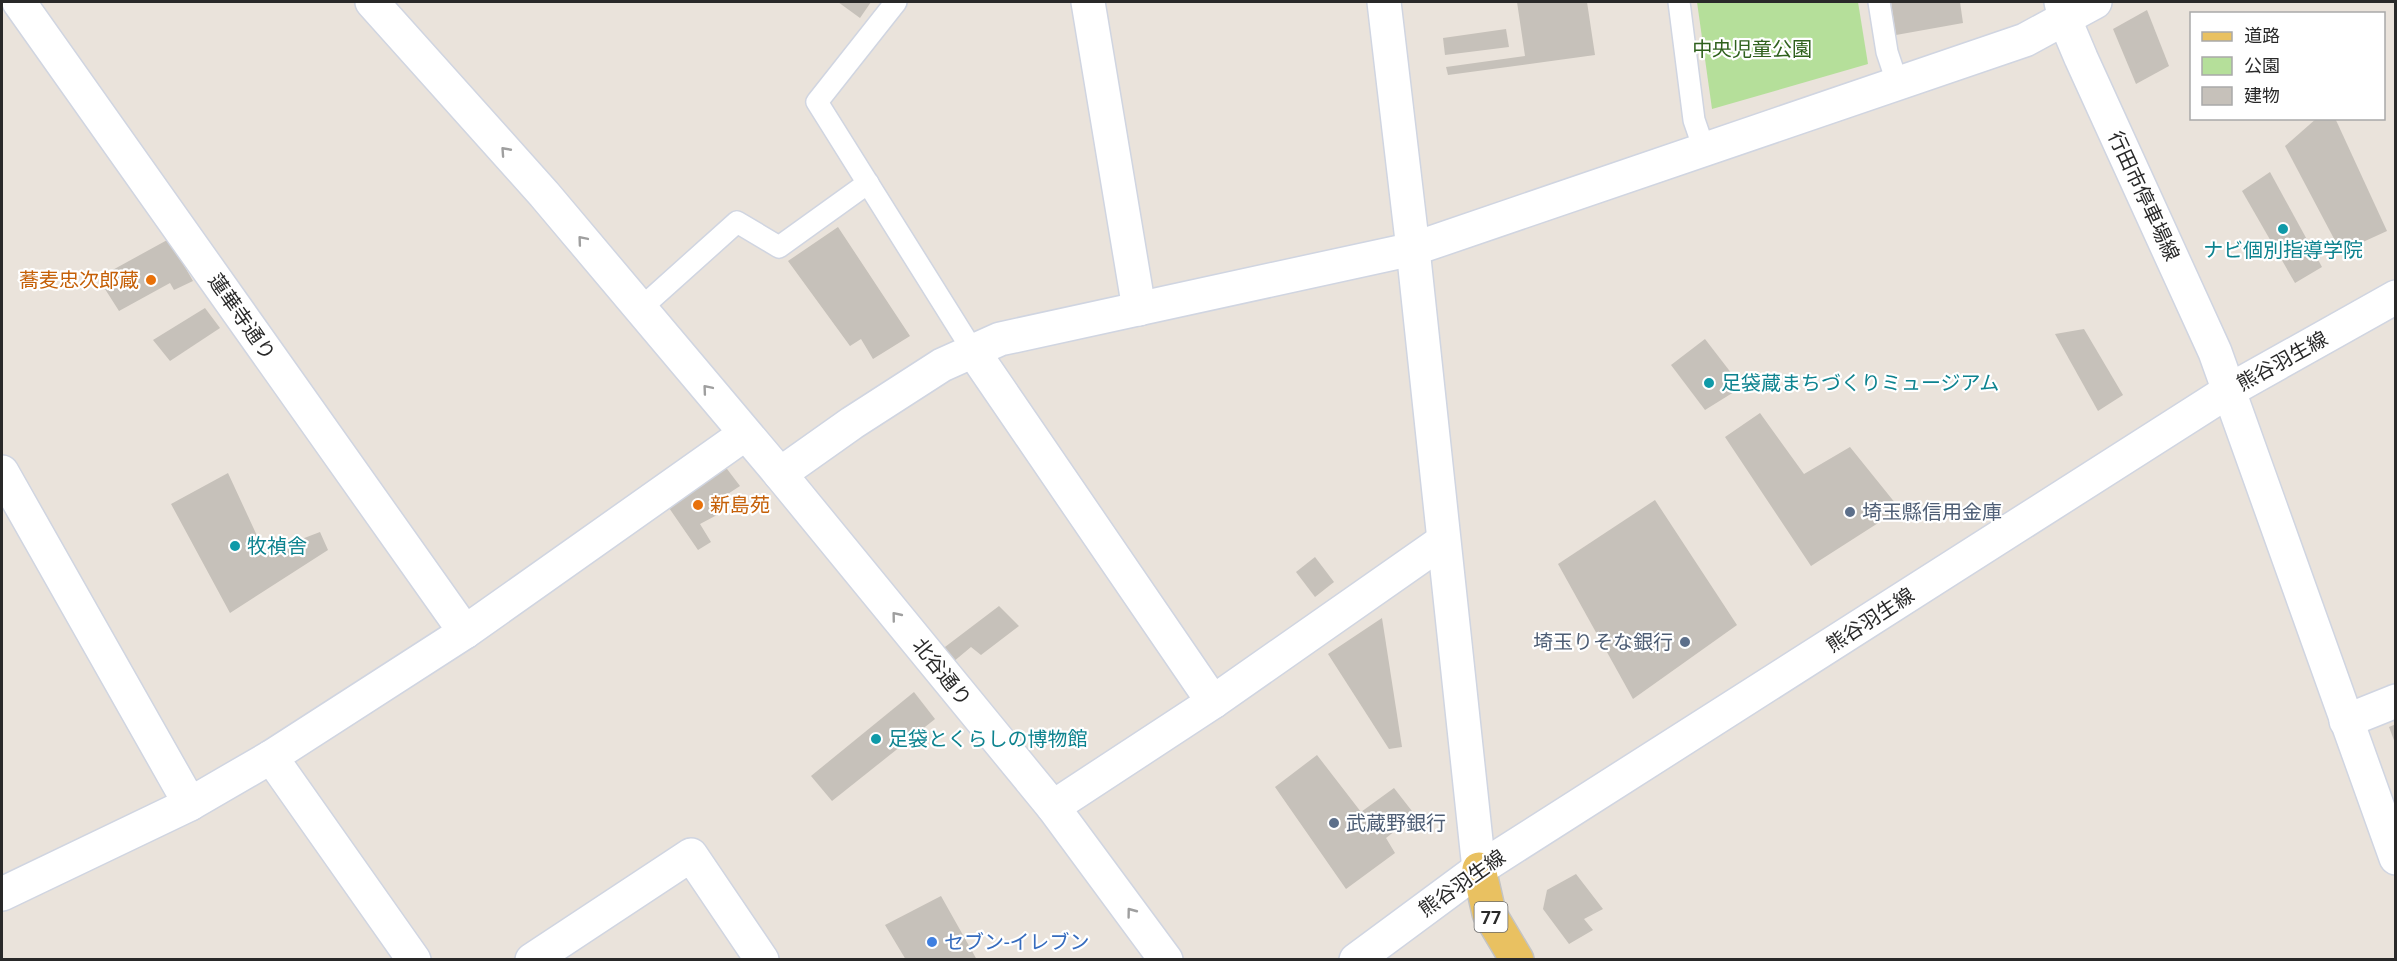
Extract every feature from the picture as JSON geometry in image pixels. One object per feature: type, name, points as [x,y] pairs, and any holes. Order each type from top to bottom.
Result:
[{"type":"main road","name":"77","points":[[1479,869],[1489,913],[1517,960]]},
{"type":"street","name":"蓮華寺通り","points":[[20,2],[465,632]]},
{"type":"street","name":"北谷通り","points":[[372,2],[544,194],[780,474],[1053,807],[1166,960]]},
{"type":"street","points":[[1088,2],[1139,309]]},
{"type":"street","points":[[1384,2],[1413,249],[1479,869]]},
{"type":"street","points":[[780,474],[852,423],[942,365],[1000,339],[1413,249],[2025,40],[2063,11],[2095,2]]},
{"type":"street","name":"行田市停車場線","points":[[2063,11],[2215,351],[2396,858]]},
{"type":"street","name":"熊谷羽生線","points":[[1356,960],[1479,869],[2230,390],[2396,297]]},
{"type":"street","points":[[973,351],[1214,702]]},
{"type":"street","points":[[2,894],[190,804],[271,757],[465,632],[745,434]]},
{"type":"street","points":[[2,471],[190,804]]},
{"type":"street","points":[[1053,807],[1214,702],[1443,541]]},
{"type":"street","points":[[2346,721],[2396,701]]},
{"type":"street","points":[[271,757],[414,960]]},
{"type":"street","points":[[532,960],[691,855],[762,960]]},
{"type":"lane","points":[[896,2],[817,102],[973,351]]},
{"type":"lane","points":[[1679,2],[1694,120],[1704,149]]},
{"type":"lane","points":[[1879,2],[1887,52],[1898,85]]},
{"type":"lane","points":[[640,309],[737,222],[779,247],[868,183]]},
{"type":"green space","name":"中央児童公園","points":[[1697,2],[1858,2],[1868,64],[1712,109]]},
{"type":"building","points":[[838,2],[871,2],[860,18]]},
{"type":"building","points":[[1517,2],[1587,2],[1595,55],[1448,75],[1446,67],[1525,56]]},
{"type":"building","points":[[1891,2],[1960,2],[1963,23],[1896,35]]},
{"type":"building","points":[[2147,10],[2169,66],[2136,84],[2113,29]]},
{"type":"building","points":[[1506,29],[1509,47],[1445,55],[1443,38]]},
{"type":"building","points":[[2315,120],[2336,120],[2387,231],[2341,252],[2285,146]]},
{"type":"building","name":"ナビ個別指導学院","points":[[2270,172],[2322,267],[2295,283],[2242,191]]},
{"type":"building","points":[[838,227],[910,336],[873,359],[861,339],[850,346],[788,261]]},
{"type":"building","points":[[169,239],[193,281],[174,290],[170,283],[119,311],[98,278]]},
{"type":"building","points":[[205,308],[220,328],[170,361],[153,340]]},
{"type":"building","points":[[2084,329],[2123,395],[2098,411],[2055,334]]},
{"type":"building","points":[[1705,339],[1742,387],[1705,410],[1671,365]]},
{"type":"building","points":[[1760,413],[1804,474],[1850,447],[1900,509],[1811,566],[1725,437]]},
{"type":"building","points":[[724,465],[740,486],[711,505],[717,515],[700,524],[711,542],[698,550],[667,505]]},
{"type":"building","points":[[228,473],[265,553],[320,532],[328,550],[230,613],[171,504]]},
{"type":"building","points":[[1655,500],[1737,625],[1633,699],[1558,564]]},
{"type":"building","points":[[1315,557],[1334,582],[1315,597],[1296,572]]},
{"type":"building","points":[[999,606],[1019,626],[981,655],[971,647],[953,662],[941,650]]},
{"type":"building","points":[[1382,618],[1402,747],[1389,749],[1328,654]]},
{"type":"building","points":[[914,692],[935,719],[832,801],[811,776]]},
{"type":"building","points":[[2396,724],[2396,743],[2395,743],[2389,727]]},
{"type":"building","points":[[1317,755],[1361,812],[1394,788],[1415,815],[1386,838],[1395,853],[1346,889],[1275,787]]},
{"type":"building","points":[[1576,874],[1603,909],[1584,919],[1593,930],[1569,944],[1543,909],[1547,890]]},
{"type":"building","name":"セブン-イレブン","points":[[941,896],[977,960],[906,960],[885,925]]},
{"type":"place","name":"ナビ個別指導学院","points":[[2283,229]]},
{"type":"place","name":"蕎麦忠次郎蔵","points":[[151,280]]},
{"type":"place","name":"足袋蔵まちづくりミュージアム","points":[[1709,383]]},
{"type":"place","name":"新島苑","points":[[698,505]]},
{"type":"place","name":"埼玉縣信用金庫","points":[[1850,512]]},
{"type":"place","name":"牧禎舎","points":[[235,546]]},
{"type":"place","name":"埼玉りそな銀行","points":[[1685,642]]},
{"type":"place","name":"足袋とくらしの博物館","points":[[876,739]]},
{"type":"place","name":"武蔵野銀行","points":[[1334,823]]},
{"type":"place","name":"セブン-イレブン","points":[[932,942]]}]
